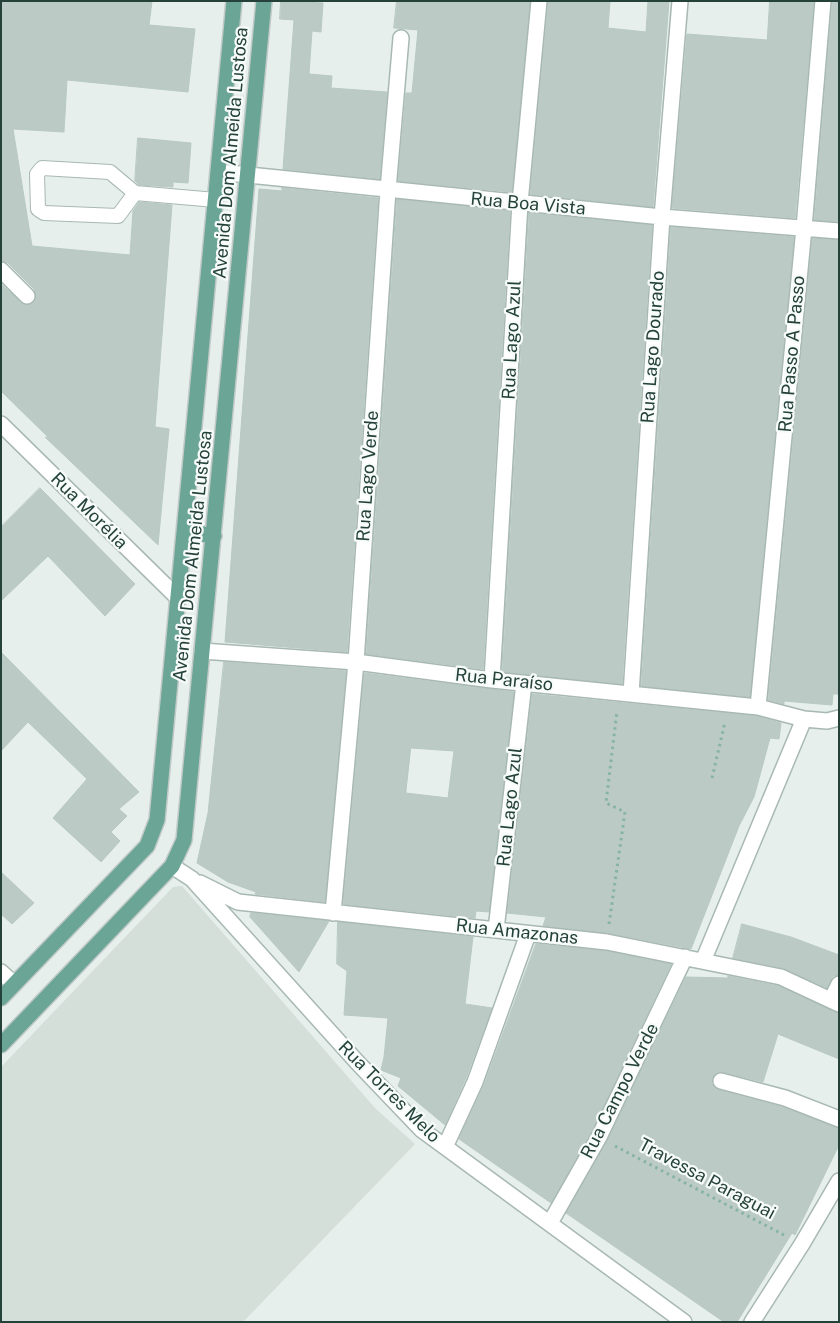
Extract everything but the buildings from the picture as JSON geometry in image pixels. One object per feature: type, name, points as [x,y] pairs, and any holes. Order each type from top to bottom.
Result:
[{"type":"main road","name":"Avenida Dom Almeida Lustosa","points":[[1,998],[146,846],[157,820],[234,1]]},
{"type":"main road","name":"Avenida Dom Almeida Lustosa","points":[[1,1045],[172,866],[184,840],[264,1]]},
{"type":"main road","points":[[185,531],[214,536]]},
{"type":"street","name":"Rua Lago Azul","points":[[492,680],[520,203],[539,1]]},
{"type":"street","name":"Rua Lago Dourado","points":[[625,694],[680,1]]},
{"type":"street","name":"Rua Passo A Passo","points":[[758,707],[804,228],[823,1]]},
{"type":"street","name":"Rua Lago Verde","points":[[333,913],[356,662],[388,190],[401,38]]},
{"type":"street","name":"Rua Boa Vista","points":[[219,172],[662,217],[839,231]]},
{"type":"street","points":[[1,270],[27,296]]},
{"type":"street","name":"Rua Morélia","points":[[1,424],[177,597]]},
{"type":"street","name":"Rua Paraíso","points":[[202,651],[356,662],[492,680],[758,707],[804,719]]},
{"type":"street","name":"Rua Lago Azul","points":[[496,930],[524,683]]},
{"type":"street","points":[[703,961],[804,719],[827,721],[839,718]]},
{"type":"street","name":"Rua Torres Melo","points":[[172,866],[192,879],[357,1062],[422,1130],[684,1322]]},
{"type":"street","name":"Rua Amazonas","points":[[192,879],[238,902],[607,942],[781,977],[835,1002]]},
{"type":"street","points":[[445,1147],[475,1082],[528,934]]},
{"type":"street","name":"Rua Campo Verde","points":[[550,1223],[599,1137],[685,957]]},
{"type":"street","points":[[1,972],[14,984]]},
{"type":"street","points":[[835,1002],[839,984]]},
{"type":"street","points":[[721,1081],[785,1098],[839,1119]]},
{"type":"street","points":[[752,1322],[802,1244],[839,1181]]},
{"type":"lane","points":[[135,193],[118,216],[44,213],[38,210],[37,174],[42,168],[104,171],[116,176],[135,193],[216,200]]},
{"type":"path","points":[[607,942],[625,812],[606,804],[625,694]]},
{"type":"path","points":[[712,778],[730,705]]},
{"type":"path","name":"Travessa Paraguai","points":[[599,1137],[802,1244]]},
{"type":"shaded area","points":[[182,886],[375,1108],[415,1144],[243,1322],[1,1322],[1,1067],[173,887]]}]
